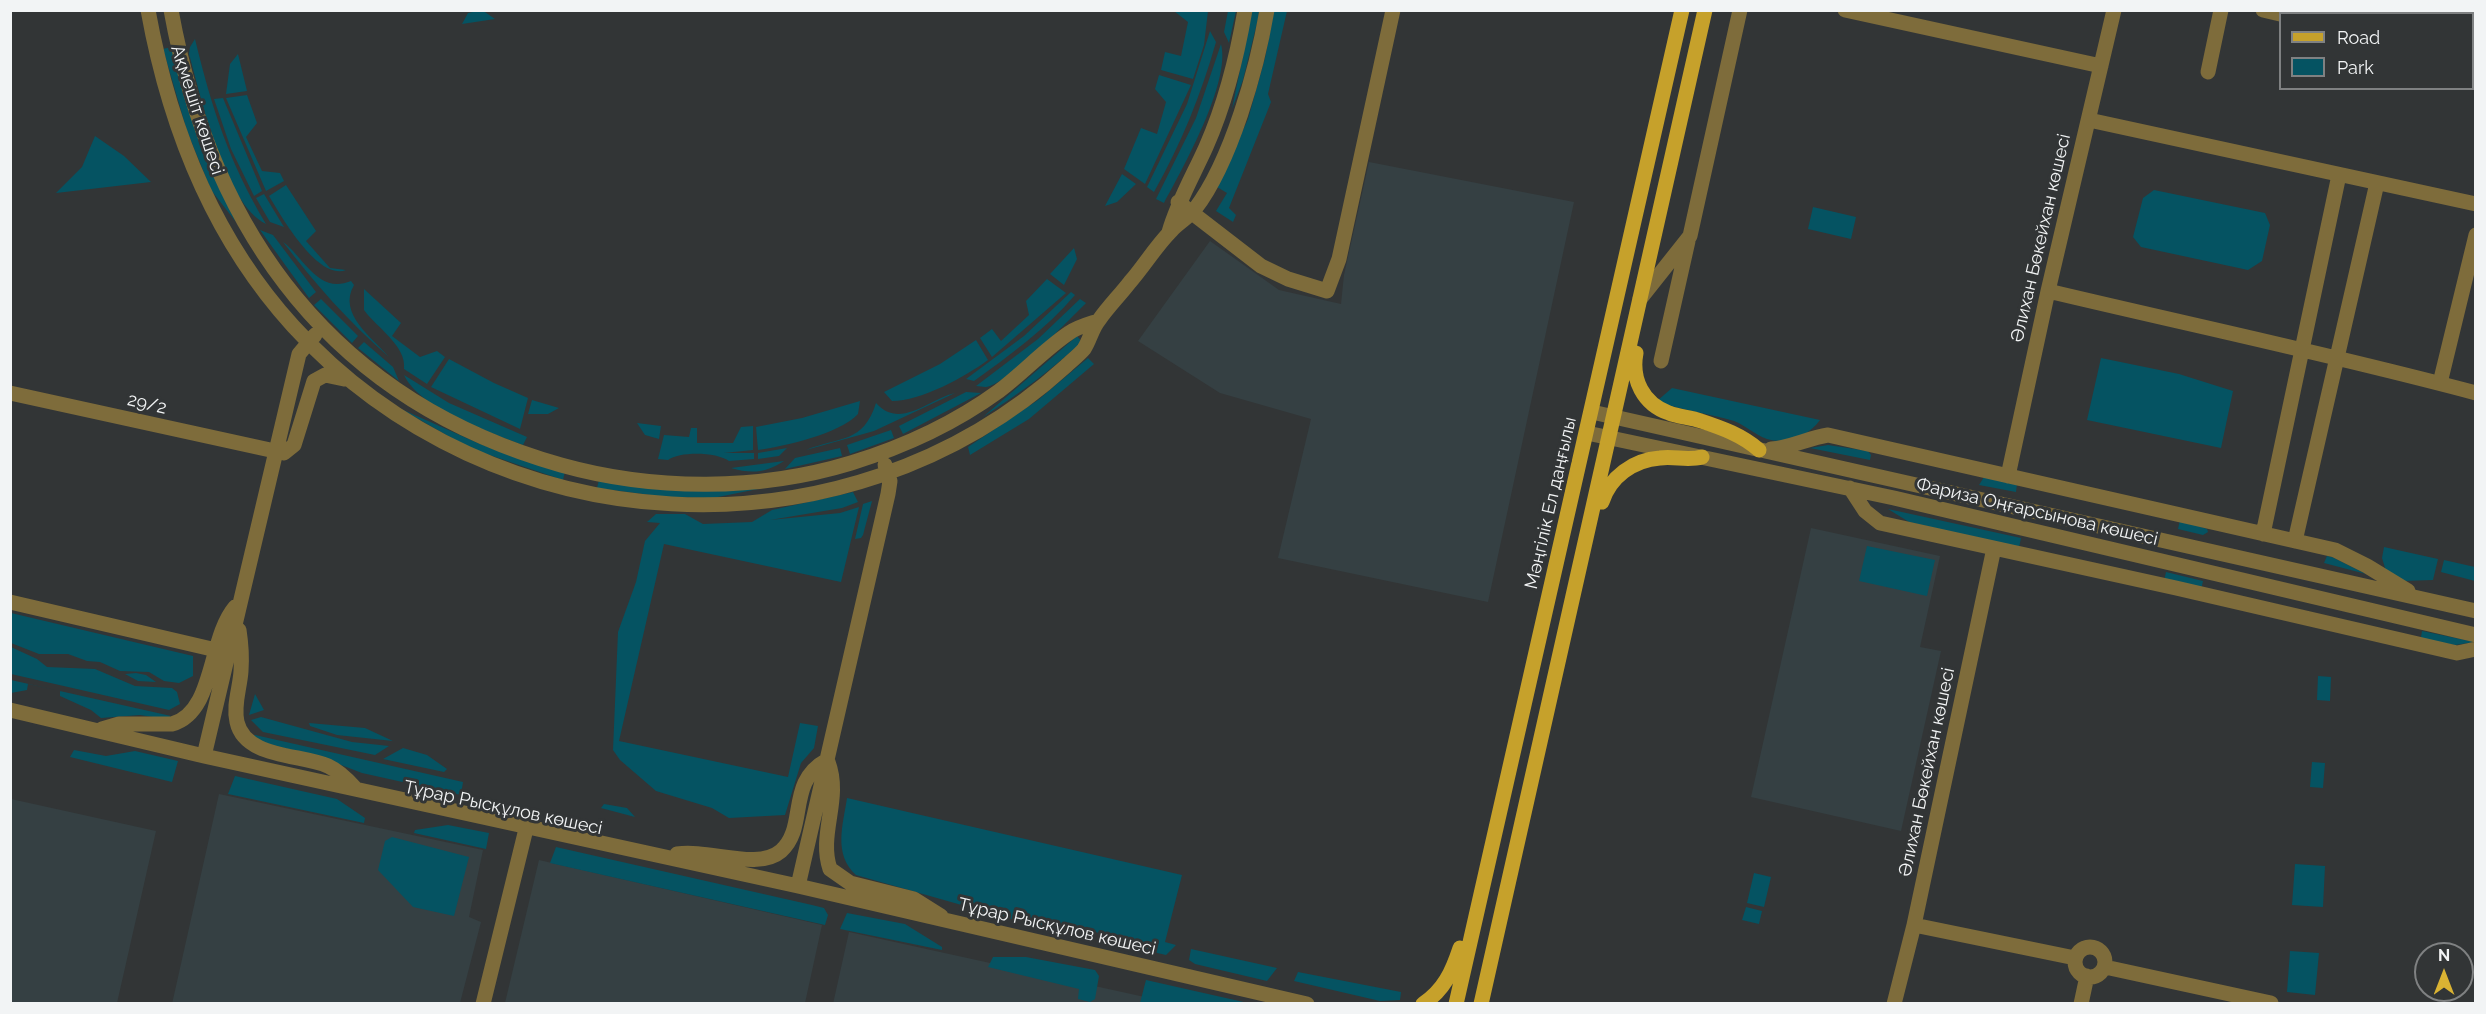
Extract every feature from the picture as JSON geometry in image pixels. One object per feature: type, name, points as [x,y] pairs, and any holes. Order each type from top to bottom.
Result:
[{"type":"main road","name":"Мәңгілік Ел даңғылы","points":[[1456,1004],[1682,10]]},
{"type":"main road","points":[[1481,1004],[1706,10]]},
{"type":"main road","points":[[1639,304],[1635,370],[1642,393],[1653,405],[1669,413],[1736,434],[1759,450]]},
{"type":"main road","points":[[1582,555],[1605,492],[1625,470],[1640,462],[1660,458],[1689,460],[1702,457]]},
{"type":"main road","points":[[1423,1004],[1442,988],[1453,969],[1488,863]]},
{"type":"street","name":"Ақмешіт көшесі","points":[[148,10],[174,113],[197,180],[248,269],[307,342],[351,382],[414,427],[457,450],[523,475],[580,491],[648,503],[747,504],[827,491],[888,473],[956,443],[1000,417],[1063,368],[1085,347],[1098,321],[1170,231]]},
{"type":"street","name":"Ақмешіт көшесі","points":[[171,10],[189,92],[217,171],[274,269],[323,328],[392,386],[447,421],[515,450],[593,472],[656,482],[745,482],[815,472],[880,453],[937,428],[980,404],[1029,368],[1070,332],[1098,321]]},
{"type":"street","points":[[1170,231],[1178,202],[1216,120],[1234,60],[1245,10]]},
{"type":"street","points":[[1170,231],[1193,213],[1233,132],[1252,77],[1267,10]]},
{"type":"street","points":[[1178,202],[1261,266],[1288,279],[1327,291],[1338,259],[1393,10]]},
{"type":"street","points":[[1661,361],[1740,10]]},
{"type":"street","points":[[1845,10],[2101,66]]},
{"type":"street","name":"Әлихан Бөкейхан көшесі","points":[[2008,476],[2048,291],[2114,10]]},
{"type":"street","points":[[2208,72],[2221,10]]},
{"type":"street","points":[[2263,10],[2279,15]]},
{"type":"street","points":[[2089,120],[2475,204]]},
{"type":"street","points":[[2263,534],[2339,175]]},
{"type":"street","points":[[2295,541],[2377,183]]},
{"type":"street","points":[[2440,383],[2475,235]]},
{"type":"street","points":[[1639,304],[1689,236]]},
{"type":"street","points":[[2048,291],[2192,326],[2301,347],[2475,393]]},
{"type":"street","points":[[204,756],[299,354],[307,342],[323,328]]},
{"type":"street","points":[[275,453],[284,453],[294,446],[314,381],[332,375],[351,382]]},
{"type":"street","name":"29/2","points":[[10,393],[275,453]]},
{"type":"street","name":"Фариза Оңғарсынова көшесі","points":[[1592,412],[2475,611]]},
{"type":"street","name":"Фариза Оңғарсынова көшесі","points":[[1587,433],[1947,510],[2475,635]]},
{"type":"street","points":[[1759,450],[1783,448],[1811,437],[1828,435],[2335,550],[2367,566],[2418,598]]},
{"type":"street","points":[[798,886],[888,494],[888,473],[880,453]]},
{"type":"street","points":[[1850,488],[1865,511],[1880,523],[2457,653],[2475,649]]},
{"type":"street","points":[[1947,510],[1995,510],[2142,542],[2143,539],[2137,535]]},
{"type":"street","name":"Әлихан Бөкейхан көшесі","points":[[1894,1004],[1914,925],[1994,548]]},
{"type":"street","points":[[2206,571],[2188,564],[2186,558],[2191,555],[2382,598],[2418,598]]},
{"type":"street","points":[[101,730],[119,724],[172,724],[186,718],[200,700],[214,650],[229,614],[241,600]]},
{"type":"street","points":[[10,603],[229,653]]},
{"type":"street","points":[[237,616],[241,671],[235,716],[237,726],[246,739],[256,747],[302,757],[331,767],[346,777],[356,789]]},
{"type":"street","name":"Тұрар Рысқұлов көшесі","points":[[10,710],[204,756],[798,886],[1307,1004]]},
{"type":"street","name":"Тұрар Рысқұлов көшесі","points":[[204,756],[228,768],[776,886],[798,886]]},
{"type":"street","points":[[662,856],[707,853],[751,861],[775,855],[783,848],[791,834],[808,772],[827,760]]},
{"type":"street","points":[[827,760],[832,771],[833,797],[826,849],[830,869],[849,883],[914,899],[952,922]]},
{"type":"street","points":[[483,1004],[525,833]]},
{"type":"street","points":[[1914,925],[2075,958]]},
{"type":"street","points":[[2094,947],[2103,952],[2105,967],[2100,974],[2087,976],[2079,972],[2075,958],[2082,949],[2094,947]]},
{"type":"street","points":[[2105,967],[2271,1003]]},
{"type":"street","points":[[2081,1004],[2087,976]]},
{"type":"shaded area","points":[[1369,162],[1574,202],[1488,602],[1278,558],[1311,419],[1220,393],[1138,341],[1210,241],[1279,290],[1341,304],[1344,275]]},
{"type":"shaded area","points":[[1811,528],[1940,556],[1920,647],[1941,651],[1901,831],[1751,797]]},
{"type":"shaded area","points":[[219,794],[483,850],[469,917],[481,922],[460,1003],[172,1004]]},
{"type":"shaded area","points":[[11,799],[156,831],[117,1003],[11,1003]]},
{"type":"shaded area","points":[[539,860],[822,925],[805,1003],[505,1003]]},
{"type":"shaded area","points":[[849,932],[1172,1003],[833,1004]]},
{"type":"green space","points":[[482,10],[495,19],[462,24],[468,13]]},
{"type":"green space","points":[[1174,11],[1208,11],[1204,45],[1193,79],[1161,70],[1165,52],[1181,56],[1188,22]]},
{"type":"green space","points":[[1228,11],[1236,11],[1229,43],[1224,32]]},
{"type":"green space","points":[[1252,11],[1259,11],[1258,19],[1243,80],[1232,109]]},
{"type":"green space","points":[[1274,11],[1287,11],[1268,94],[1271,102],[1229,208],[1236,215],[1233,222],[1216,211],[1227,193],[1217,187],[1248,119],[1265,58]]},
{"type":"green space","points":[[1210,31],[1216,42],[1204,81],[1182,137],[1154,192],[1147,187],[1187,104]]},
{"type":"green space","points":[[195,39],[223,134],[242,179],[266,224],[251,212],[238,195],[216,147],[189,54]]},
{"type":"green space","points":[[1221,44],[1222,60],[1219,80],[1212,102],[1193,147],[1164,203],[1156,199],[1196,118]]},
{"type":"green space","points":[[171,47],[202,152],[236,222],[211,190],[187,131],[163,49]]},
{"type":"green space","points":[[238,54],[247,91],[226,94],[230,64]]},
{"type":"green space","points":[[1159,75],[1191,85],[1145,184],[1124,169],[1141,128],[1157,134],[1166,102],[1155,89]]},
{"type":"green space","points":[[247,95],[257,123],[246,137],[262,171],[280,173],[284,181],[266,191],[226,98]]},
{"type":"green space","points":[[223,98],[262,191],[254,196],[231,149],[214,99]]},
{"type":"green space","points":[[95,136],[124,156],[151,182],[56,193],[82,167]]},
{"type":"green space","points":[[1122,174],[1136,184],[1117,202],[1105,206]]},
{"type":"green space","points":[[286,185],[316,231],[306,241],[330,268],[346,270],[335,271],[324,266],[312,257],[291,231],[269,196]]},
{"type":"green space","points":[[2154,190],[2265,213],[2270,225],[2262,261],[2248,270],[2141,247],[2133,237],[2143,198]]},
{"type":"green space","points":[[264,194],[284,227],[270,222],[256,198]]},
{"type":"green space","points":[[1813,207],[1856,217],[1851,239],[1808,229]]},
{"type":"green space","points":[[260,230],[273,235],[316,292],[309,298]]},
{"type":"green space","points":[[283,242],[321,279],[339,284],[351,281],[354,285],[350,296],[353,316],[366,334],[389,357],[333,302]]},
{"type":"green space","points":[[1074,248],[1077,259],[1064,285],[1050,274]]},
{"type":"green space","points":[[1047,279],[1066,293],[992,357],[980,338],[992,329],[1001,341],[1029,315],[1026,301]]},
{"type":"green space","points":[[364,289],[401,323],[392,336],[420,357],[437,351],[445,357],[427,384],[404,369],[401,352],[364,310]]},
{"type":"green space","points":[[1071,292],[1075,295],[1027,341],[974,381],[966,379],[1024,336]]},
{"type":"green space","points":[[321,299],[358,336],[352,343],[314,305]]},
{"type":"green space","points":[[1080,299],[1086,303],[1012,372],[990,386],[976,386],[1038,339]]},
{"type":"green space","points":[[1077,336],[1082,342],[1009,400],[983,417]]},
{"type":"green space","points":[[976,340],[988,360],[967,374],[929,393],[904,400],[892,401],[884,392],[940,364]]},
{"type":"green space","points":[[364,342],[393,367],[399,381],[358,348]]},
{"type":"green space","points":[[1088,358],[1094,364],[1029,419],[970,455],[968,447],[1038,400]]},
{"type":"green space","points":[[2101,358],[2179,374],[2233,391],[2221,448],[2087,420]]},
{"type":"green space","points":[[449,359],[528,398],[520,429],[431,387]]},
{"type":"green space","points":[[404,375],[449,403],[527,437],[523,445],[440,409],[412,387]]},
{"type":"green space","points":[[1672,388],[1820,420],[1803,435],[1789,440],[1774,441],[1734,421],[1657,401]]},
{"type":"green space","points":[[966,392],[981,393],[903,434],[899,426]]},
{"type":"green space","points":[[955,393],[874,431],[806,450],[849,437],[857,432],[871,416],[876,403],[885,411],[895,414],[905,413]]},
{"type":"green space","points":[[532,400],[559,408],[548,414],[528,414]]},
{"type":"green space","points":[[860,401],[858,414],[838,428],[782,446],[758,450],[756,427],[802,418]]},
{"type":"green space","points":[[401,409],[480,444],[565,471],[563,480],[469,448]]},
{"type":"green space","points":[[637,423],[661,426],[659,439],[645,435]]},
{"type":"green space","points":[[753,426],[753,450],[724,453],[754,453],[754,459],[729,461],[716,456],[689,454],[668,460],[658,459],[664,435],[689,437],[691,428],[697,428],[697,443],[733,443],[741,427]]},
{"type":"green space","points":[[891,430],[894,438],[850,454],[847,445]]},
{"type":"green space","points":[[1828,445],[1868,451],[1871,455],[1870,460],[1810,448]]},
{"type":"green space","points":[[787,448],[779,456],[758,459],[758,453]]},
{"type":"green space","points":[[840,448],[842,456],[785,469],[795,458]]},
{"type":"green space","points":[[784,461],[771,468],[758,471],[731,468]]},
{"type":"green space","points":[[1984,477],[2017,484],[2016,492],[1979,485]]},
{"type":"green space","points":[[599,480],[709,490],[763,488],[713,498],[666,497],[597,488]]},
{"type":"green space","points":[[853,492],[858,502],[842,508],[770,520],[840,513],[859,507],[841,582],[664,544],[619,741],[788,777],[800,723],[818,726],[814,748],[801,763],[785,815],[729,818],[712,808],[656,791],[620,760],[613,750],[618,632],[636,582],[645,541],[660,523],[647,522],[656,514],[685,514],[703,524],[752,522],[772,510]]},
{"type":"green space","points":[[872,501],[863,535],[855,539],[863,504]]},
{"type":"green space","points":[[1888,509],[2021,538],[2019,548],[1909,522]]},
{"type":"green space","points":[[2180,520],[2207,529],[2208,532],[2203,535],[2178,529]]},
{"type":"green space","points":[[1867,546],[1935,560],[1927,596],[1859,581]]},
{"type":"green space","points":[[2384,547],[2438,559],[2433,580],[2403,581],[2386,571],[2382,558]]},
{"type":"green space","points":[[2327,556],[2332,557],[2366,574],[2324,563]]},
{"type":"green space","points":[[2444,560],[2475,567],[2475,581],[2441,572]]},
{"type":"green space","points":[[2166,572],[2203,581],[2201,590],[2164,581]]},
{"type":"green space","points":[[11,613],[193,656],[193,676],[179,683],[164,681],[149,672],[120,671],[100,662],[87,661],[68,654],[39,654],[11,643]]},
{"type":"green space","points":[[2422,631],[2475,642],[2455,645],[2424,640],[2421,637]]},
{"type":"green space","points":[[11,647],[37,659],[47,667],[95,669],[135,686],[172,688],[177,692],[180,704],[169,710],[11,674]]},
{"type":"green space","points":[[125,674],[146,675],[156,682],[138,681]]},
{"type":"green space","points":[[2318,676],[2331,677],[2330,701],[2317,700]]},
{"type":"green space","points":[[11,680],[56,690],[28,684],[27,690],[11,693]]},
{"type":"green space","points":[[60,691],[171,716],[166,719],[140,715],[101,718],[91,710],[60,696]]},
{"type":"green space","points":[[255,694],[264,710],[249,715]]},
{"type":"green space","points":[[261,717],[352,742],[389,746],[375,755],[263,732],[251,720]]},
{"type":"green space","points":[[309,723],[365,728],[393,741],[337,735],[310,726]]},
{"type":"green space","points":[[252,736],[463,782],[461,795],[362,773],[328,760],[258,741]]},
{"type":"green space","points":[[403,748],[427,755],[447,769],[444,772],[383,759]]},
{"type":"green space","points":[[74,750],[106,756],[135,751],[178,761],[172,782],[70,757]]},
{"type":"green space","points":[[2312,762],[2325,763],[2323,788],[2310,787]]},
{"type":"green space","points":[[235,776],[337,799],[365,818],[364,823],[228,794]]},
{"type":"green space","points":[[847,798],[1182,875],[1165,942],[1176,945],[1166,955],[1153,952],[1131,941],[1075,927],[1053,931],[856,875],[844,858],[842,849],[841,839]]},
{"type":"green space","points":[[604,804],[627,808],[635,817],[601,808]]},
{"type":"green space","points":[[448,825],[489,833],[486,849],[414,833],[415,830]]},
{"type":"green space","points":[[392,837],[469,857],[454,916],[413,907],[378,870],[385,841]]},
{"type":"green space","points":[[556,847],[824,908],[828,915],[825,925],[550,863]]},
{"type":"green space","points":[[2295,864],[2325,866],[2323,907],[2292,905]]},
{"type":"green space","points":[[1754,873],[1771,877],[1764,907],[1747,903]]},
{"type":"green space","points":[[1746,907],[1762,911],[1759,924],[1742,920]]},
{"type":"green space","points":[[847,913],[905,924],[942,947],[942,950],[840,929]]},
{"type":"green space","points":[[1191,949],[1277,968],[1267,981],[1195,964],[1189,960]]},
{"type":"green space","points":[[2290,951],[2319,953],[2315,995],[2287,992]]},
{"type":"green space","points":[[993,957],[1026,957],[1095,970],[1099,976],[1095,999],[1090,1002],[1078,999],[1079,989],[988,967]]},
{"type":"green space","points":[[1298,972],[1401,992],[1400,1000],[1380,1001],[1294,981]]},
{"type":"green space","points":[[1146,980],[1248,1003],[1140,1003]]}]
